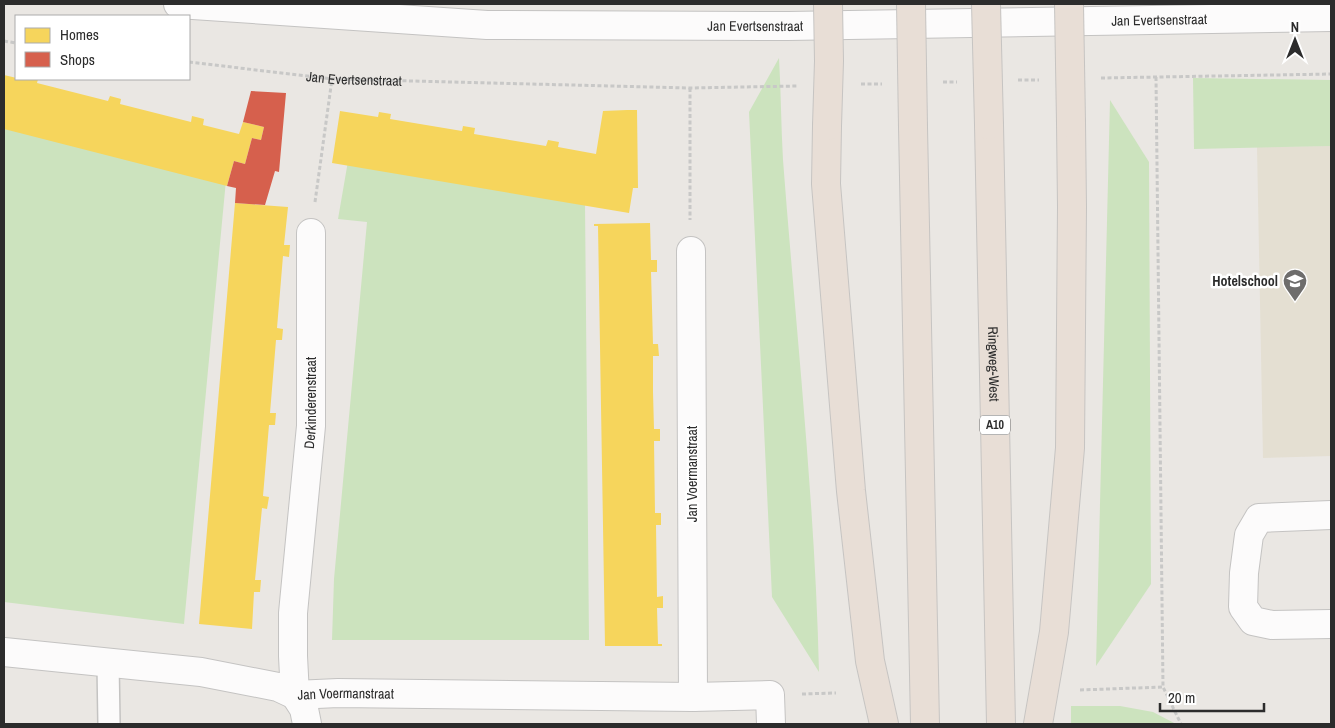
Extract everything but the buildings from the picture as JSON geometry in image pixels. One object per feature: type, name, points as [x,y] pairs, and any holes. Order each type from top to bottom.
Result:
[{"type":"highway","points":[[828,4],[827,193],[851,490],[870,661],[884,724]]},
{"type":"highway","points":[[911,4],[925,724]]},
{"type":"highway","name":"Ringweg-West","points":[[986,4],[1001,724]]},
{"type":"highway","points":[[1038,724],[1054,632],[1070,448],[1072,207],[1069,4]]},
{"type":"street","name":"Jan Evertsenstraat","points":[[178,4],[497,25],[788,26],[1331,17]]},
{"type":"street","name":"Derkinderenstraat","points":[[307,724],[304,709],[295,695],[293,613],[311,426],[311,233]]},
{"type":"street","name":"Jan Voermanstraat","points":[[690,251],[693,697]]},
{"type":"street","points":[[1331,515],[1259,518],[1249,535],[1244,573],[1243,607],[1253,621],[1272,625],[1331,624]]},
{"type":"street","name":"Jan Voermanstraat","points":[[4,652],[201,672],[278,687],[295,695],[338,692],[693,697],[770,695],[771,724]]},
{"type":"street","points":[[108,663],[109,724]]},
{"type":"path","name":"Jan Evertsenstraat","points":[[190,62],[332,79],[690,88],[800,86]]},
{"type":"path","points":[[1099,78],[1331,74]]},
{"type":"path","points":[[1156,77],[1163,687],[1181,724]]},
{"type":"path","points":[[311,233],[332,79]]},
{"type":"path","points":[[1009,80],[1049,80]]},
{"type":"path","points":[[939,82],[959,82]]},
{"type":"path","points":[[860,84],[890,83]]},
{"type":"path","points":[[690,88],[690,251]]},
{"type":"path","points":[[1080,690],[1163,687]]},
{"type":"shaded area","name":"Hotelschool","points":[[1331,146],[1331,456],[1263,458],[1257,147]]},
{"type":"green space","points":[[779,58],[783,160],[814,544],[819,672],[772,597],[749,112]]},
{"type":"green space","points":[[1193,78],[1331,80],[1331,146],[1194,149]]},
{"type":"green space","points":[[1110,100],[1149,162],[1151,584],[1096,666]]},
{"type":"green space","points":[[4,122],[226,180],[184,624],[4,602]]},
{"type":"green space","points":[[348,161],[585,204],[589,640],[332,640],[334,579],[367,222],[338,219]]},
{"type":"green space","points":[[1071,706],[1120,706],[1153,712],[1176,724],[1071,724]]},
{"type":"place","name":"Hotelschool","points":[[1295,302]]}]
